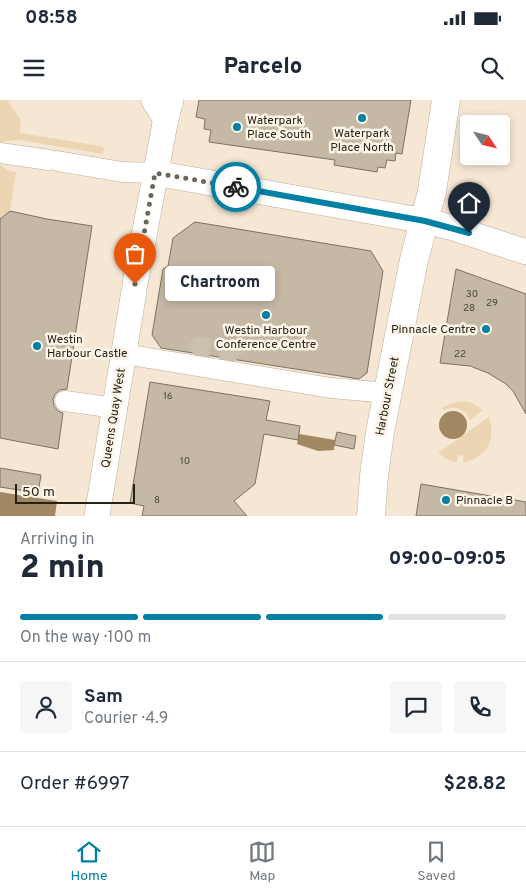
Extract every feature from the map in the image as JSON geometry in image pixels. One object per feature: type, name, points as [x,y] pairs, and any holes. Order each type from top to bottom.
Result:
[{"type":"highway","name":"Harbour Street","points":[[371,516],[375,462],[414,260],[432,191],[446,100]]},
{"type":"main road","name":"Queens Quay West","points":[[97,516],[134,288],[168,111]]},
{"type":"main road","points":[[155,173],[425,221],[450,227],[526,252]]},
{"type":"street","name":"Queens Quay West","points":[[151,100],[168,111]]},
{"type":"street","points":[[0,153],[122,172],[155,173]]},
{"type":"street","points":[[124,354],[191,359],[241,367],[331,388],[388,394]]},
{"type":"street","points":[[65,401],[115,408]]},
{"type":"shaded area","points":[[0,100],[7,100],[21,120],[20,133],[100,146],[104,148],[103,154],[19,140],[6,141],[0,145]]},
{"type":"shaded area","points":[[0,165],[7,170],[16,172],[10,211],[0,219]]},
{"type":"shaded area","points":[[462,401],[472,403],[483,410],[470,420],[466,413],[460,409],[444,410],[442,408]]},
{"type":"shaded area","points":[[453,411],[463,415],[467,425],[463,435],[453,439],[443,435],[439,425],[443,415]]},
{"type":"shaded area","points":[[489,417],[491,426],[490,441],[488,447],[478,457],[463,463],[464,456],[458,455],[457,462],[450,461],[438,453]]},
{"type":"shaded area","points":[[299,434],[335,440],[334,450],[318,451],[297,444]]},
{"type":"shaded area","points":[[0,492],[57,501],[55,516],[0,516]]},
{"type":"building","points":[[199,100],[411,100],[402,154],[396,153],[395,161],[387,160],[385,168],[378,167],[377,172],[334,165],[335,160],[209,142],[211,130],[204,129],[205,119],[196,117]]},
{"type":"building","name":"Westin Harbour Castle","points":[[10,211],[92,226],[67,389],[60,390],[53,399],[54,406],[63,413],[58,449],[0,438],[0,219]]},
{"type":"building","name":"Westin Harbour Conference Centre","points":[[195,222],[371,251],[383,271],[367,373],[359,379],[161,348],[152,335],[163,269],[168,266],[173,238]]},
{"type":"building","name":"Pinnacle Centre","points":[[456,269],[526,294],[526,414],[513,391],[506,384],[488,373],[470,366],[440,363]]},
{"type":"building","points":[[150,382],[270,401],[266,420],[300,426],[298,440],[264,434],[255,484],[234,501],[247,516],[142,516],[144,506],[130,503]]},
{"type":"building","points":[[337,432],[356,436],[354,449],[334,445]]},
{"type":"building","points":[[0,468],[41,475],[38,493],[0,487]]},
{"type":"building","points":[[421,484],[526,502],[526,516],[416,516]]},
{"type":"tunnel","points":[[193,353],[200,347],[232,352],[240,360]]},
{"type":"way so far","points":[[135,284],[155,173],[236,187]]},
{"type":"place","name":"Waterpark Place North","points":[[362,118]]},
{"type":"place","name":"Waterpark Place South","points":[[237,127]]},
{"type":"place","name":"Chartroom","points":[[135,284]]},
{"type":"place","name":"Westin Harbour Conference Centre","points":[[266,315]]},
{"type":"place","name":"Pinnacle Centre","points":[[486,329]]},
{"type":"place","name":"Westin Harbour Castle","points":[[37,346]]},
{"type":"place","name":"Pinnacle B","points":[[446,500]]},
{"type":"route","points":[[236,187],[425,221],[469,233]]}]
